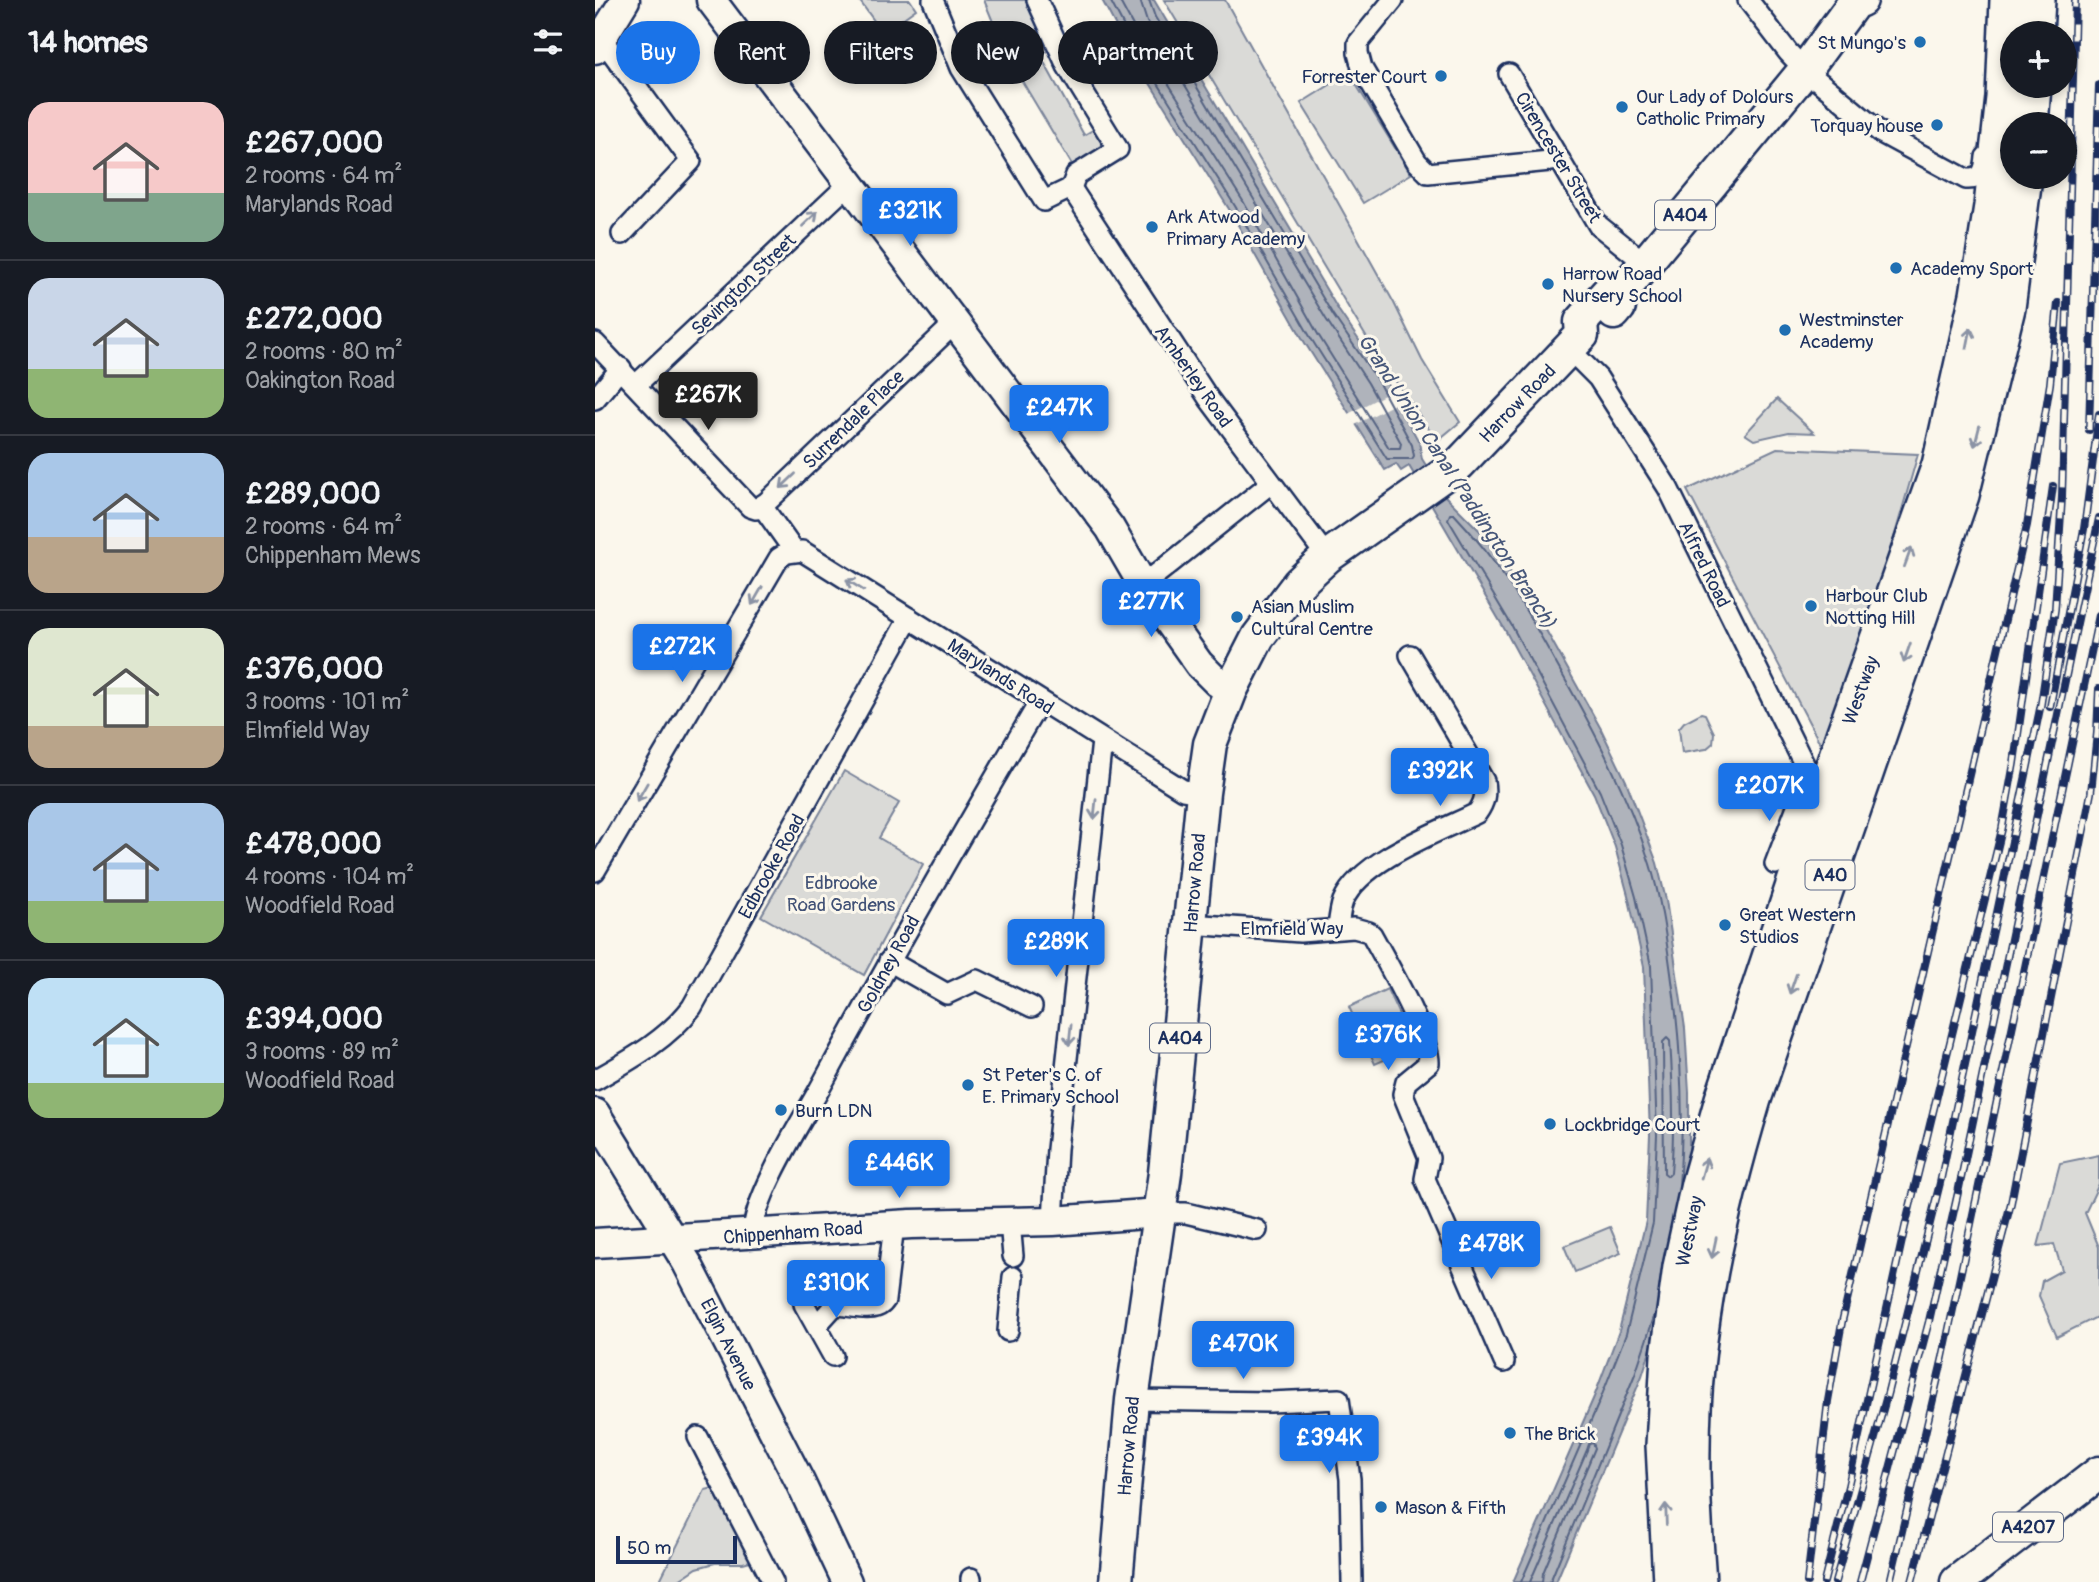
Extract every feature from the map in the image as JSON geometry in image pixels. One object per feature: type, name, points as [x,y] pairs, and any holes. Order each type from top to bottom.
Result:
[{"type":"highway","name":"Westway","points":[[1671,1582],[1664,1445],[1669,1356],[1681,1267],[1699,1184],[1723,1099],[1844,735],[1940,465],[1978,295],[1992,205],[2004,98],[2008,0]]},
{"type":"highway","points":[[2036,21],[2037,0]]},
{"type":"highway","name":"Westway","points":[[1698,1582],[1692,1448],[1697,1357],[1709,1272],[1728,1183],[1753,1099],[1961,495],[2007,308],[2022,189]]},
{"type":"main road","name":"Harrow Road","points":[[1116,1582],[1132,1400],[1166,1168],[1203,793],[1210,744],[1231,690],[1250,650],[1299,583],[1327,557],[1450,471],[1575,342],[1594,336],[1605,324],[1619,307],[1620,294],[1805,70],[1856,1]]},
{"type":"main road","name":"A4207","points":[[1971,1578],[2099,1473]]},
{"type":"street","points":[[622,234],[691,161],[598,44],[625,0]]},
{"type":"street","points":[[692,0],[844,188]]},
{"type":"street","points":[[711,0],[1098,538],[1143,585],[1199,664],[1217,682],[1231,690]]},
{"type":"street","points":[[933,0],[961,68],[1044,201],[1070,188],[1076,175],[1118,149],[1053,41],[1037,0]]},
{"type":"street","points":[[1392,0],[1358,43],[1358,53],[1362,68],[1417,162],[1428,173],[1560,160]]},
{"type":"street","points":[[1748,0],[1787,52],[1881,133],[1966,179],[1981,176],[1985,168],[1991,55]]},
{"type":"street","name":"Cirencester Street","points":[[1509,74],[1598,225],[1645,263]]},
{"type":"street","name":"Sevington Street","points":[[636,384],[844,188]]},
{"type":"street","name":"Amberley Road","points":[[1070,188],[1173,345],[1327,557]]},
{"type":"street","name":"Surrendale Place","points":[[756,507],[949,328]]},
{"type":"street","name":"Alfred Road","points":[[1575,342],[1668,488],[1804,764],[1801,796],[1775,864]]},
{"type":"street","name":"Marylands Road","points":[[595,343],[798,551],[1183,790],[1203,793]]},
{"type":"street","points":[[595,399],[621,368]]},
{"type":"street","points":[[1143,585],[1271,483]]},
{"type":"street","points":[[595,871],[779,558],[798,551]]},
{"type":"street","name":"Edbrooke Road","points":[[595,1080],[669,1033],[692,1007],[909,618]]},
{"type":"street","points":[[1338,928],[1343,900],[1364,873],[1391,853],[1477,813],[1483,805],[1486,793],[1484,781],[1410,655]]},
{"type":"street","name":"Goldney Road","points":[[754,1234],[753,1220],[758,1204],[889,961],[1040,701]]},
{"type":"street","points":[[1053,1220],[1057,1149],[1102,741]]},
{"type":"street","name":"Elmfield Way","points":[[1190,924],[1300,932],[1338,928],[1364,930],[1372,935],[1422,1032],[1427,1050],[1429,1063],[1406,1082],[1403,1094],[1429,1158],[1425,1179],[1504,1362]]},
{"type":"street","points":[[889,961],[947,994],[977,979],[1032,1007]]},
{"type":"street","name":"Elgin Avenue","points":[[595,1114],[687,1263],[793,1469],[847,1582]]},
{"type":"street","points":[[1159,1213],[1186,1213],[1257,1230]]},
{"type":"street","name":"Chippenham Road","points":[[595,1243],[1159,1213]]},
{"type":"street","points":[[1010,1222],[1013,1256]]},
{"type":"street","points":[[817,1325],[835,1305],[874,1308],[882,1305],[885,1300],[894,1225]]},
{"type":"street","points":[[1007,1331],[1013,1277]]},
{"type":"street","points":[[804,1304],[833,1356]]},
{"type":"street","points":[[1132,1400],[1270,1402],[1339,1399],[1350,1479],[1352,1582]]},
{"type":"street","points":[[698,1437],[773,1582]]},
{"type":"green space","points":[[859,0],[910,0],[916,9],[900,21],[874,21]]},
{"type":"green space","points":[[984,0],[1032,0],[1040,21],[993,21]]},
{"type":"green space","points":[[1164,0],[1225,0],[1394,303],[1422,360],[1460,422],[1437,441],[1374,350],[1214,84],[1218,84],[1218,21],[1177,21]]},
{"type":"green space","points":[[1044,33],[1050,49],[1044,53]]},
{"type":"green space","points":[[1044,62],[1084,135],[1096,128],[1108,146],[1074,168],[1024,84],[1044,84]]},
{"type":"green space","points":[[1349,73],[1411,174],[1363,203],[1301,103]]},
{"type":"green space","points":[[1777,399],[1814,433],[1789,432],[1754,440],[1745,434]]},
{"type":"green space","name":"Harbour Club Notting Hill","points":[[1777,448],[1918,454],[1881,583],[1823,749],[1687,490]]},
{"type":"green space","points":[[1701,713],[1705,714],[1714,733],[1713,743],[1706,749],[1682,753],[1679,728],[1684,722]]},
{"type":"green space","name":"Edbrooke Road Gardens","points":[[844,771],[899,803],[879,838],[923,864],[864,975],[761,916]]},
{"type":"green space","points":[[1387,989],[1414,1047],[1375,1064],[1349,1007]]},
{"type":"green space","points":[[2099,1155],[2099,1184],[2085,1213],[2099,1247],[2099,1316],[2057,1337],[2039,1296],[2042,1281],[2062,1270],[2054,1244],[2038,1246],[2060,1163]]},
{"type":"green space","points":[[1610,1227],[1621,1253],[1575,1272],[1564,1246]]},
{"type":"green space","points":[[722,1486],[757,1559],[743,1563],[715,1563],[697,1568],[676,1582],[659,1582],[705,1490]]},
{"type":"water","points":[[1102,0],[1154,0],[1166,21],[1113,21]]},
{"type":"water","points":[[1150,84],[1204,84],[1339,311],[1382,374],[1419,442],[1422,459],[1446,497],[1482,533],[1532,605],[1601,729],[1626,781],[1657,863],[1666,900],[1685,1028],[1689,1092],[1689,1152],[1684,1206],[1667,1298],[1642,1376],[1556,1582],[1513,1582],[1594,1397],[1619,1331],[1646,1221],[1650,1135],[1644,967],[1629,899],[1615,847],[1594,794],[1505,630],[1409,466],[1401,471],[1396,464],[1385,470],[1305,343],[1229,209]]},
{"type":"pier","points":[[1394,390],[1400,401],[1355,425],[1348,414]]},
{"type":"railway","points":[[1835,1582],[1887,1395],[1940,1183],[2041,704],[2055,609],[2062,497],[2075,0]]},
{"type":"railway","points":[[2089,430],[2099,85]]},
{"type":"railway","points":[[1807,1582],[1828,1401],[1842,1322],[2027,525],[2050,384],[2058,303]]},
{"type":"railway","points":[[2050,707],[2084,529],[2099,414]]},
{"type":"railway","points":[[1824,1582],[1905,1227],[2002,829],[2014,763],[2053,486]]},
{"type":"railway","points":[[1860,1582],[1929,1321],[1959,1188],[2099,518]]},
{"type":"railway","points":[[1890,1582],[1943,1357],[2099,615]]},
{"type":"railway","points":[[1912,1582],[2011,1203],[2091,793],[2099,689]]},
{"type":"place","name":"St Mungo's","points":[[1920,42]]},
{"type":"place","name":"Forrester Court","points":[[1441,76]]},
{"type":"place","name":"Our Lady of Dolours Catholic Primary","points":[[1622,107]]},
{"type":"place","name":"Torquay house","points":[[1937,125]]},
{"type":"place","name":"Ark Atwood Primary Academy","points":[[1152,227]]},
{"type":"place","name":"Academy Sport","points":[[1896,268]]},
{"type":"place","name":"Harrow Road Nursery School","points":[[1548,284]]},
{"type":"place","name":"Westminster Academy","points":[[1785,330]]},
{"type":"place","name":"Harbour Club Notting Hill","points":[[1811,606]]},
{"type":"place","name":"Asian Muslim Cultural Centre","points":[[1237,617]]},
{"type":"place","name":"Great Western Studios","points":[[1725,925]]},
{"type":"place","name":"St Peter's C. of E. Primary School","points":[[968,1085]]},
{"type":"place","name":"Burn LDN","points":[[781,1110]]},
{"type":"place","name":"Lockbridge Court","points":[[1550,1124]]},
{"type":"place","name":"The Brick","points":[[1510,1433]]},
{"type":"place","name":"Mason & Fifth","points":[[1381,1507]]},
{"type":"water label","name":"Grand Union Canal (Paddington Branch)","points":[[1457,481]]}]
